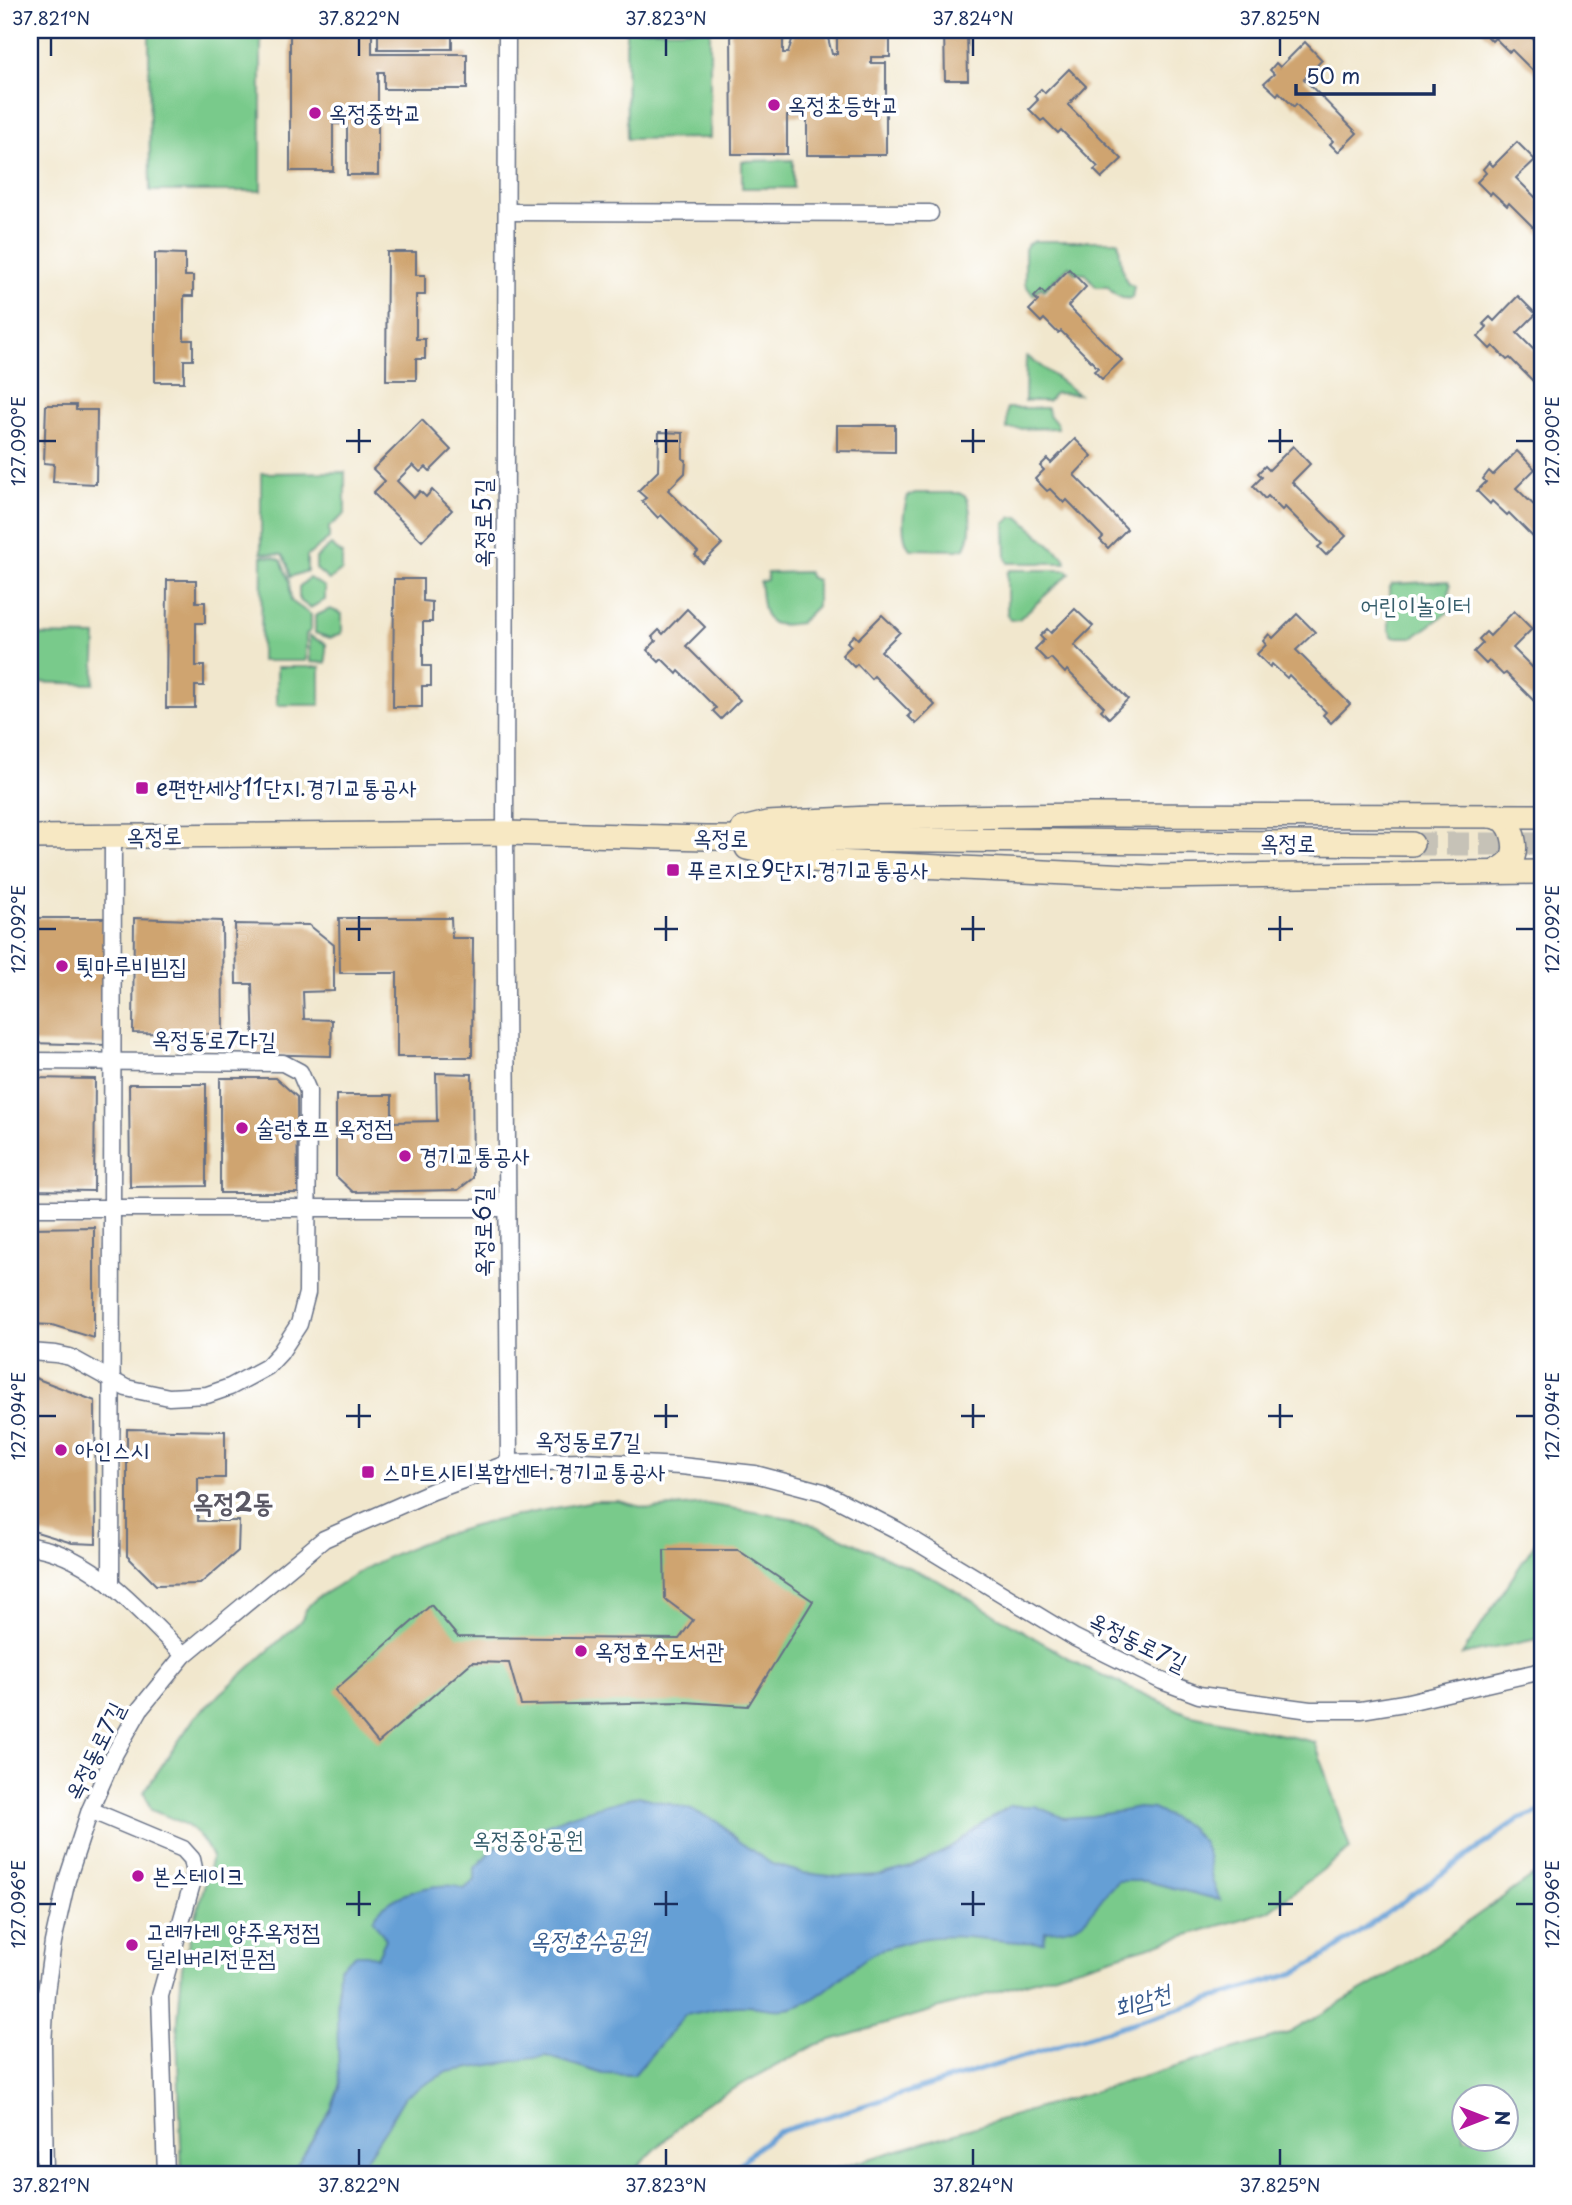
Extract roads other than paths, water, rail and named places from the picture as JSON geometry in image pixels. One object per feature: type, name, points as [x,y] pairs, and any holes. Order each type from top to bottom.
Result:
[{"type":"main road","points":[[706,838],[767,823],[869,818],[1091,815],[1542,816]]},
{"type":"main road","points":[[1491,816],[1502,819],[1514,840],[1512,858],[1495,872]]},
{"type":"main road","name":"옥정로","points":[[30,837],[505,833],[706,838],[1412,844]]},
{"type":"main road","points":[[706,838],[794,858],[834,862],[1151,877],[1542,872]]},
{"type":"street","name":"옥정로5길","points":[[505,833],[507,30]]},
{"type":"street","points":[[507,212],[930,213]]},
{"type":"street","name":"옥정로6길","points":[[505,833],[509,1463]]},
{"type":"street","points":[[111,1585],[113,836]]},
{"type":"street","name":"옥정동로7다길","points":[[30,1061],[283,1063],[300,1072],[307,1091],[308,1207],[307,1293],[299,1324],[267,1367],[230,1387],[207,1395],[169,1397],[135,1390],[110,1380],[70,1357],[30,1352]]},
{"type":"street","points":[[30,1208],[506,1208]]},
{"type":"street","name":"옥정동로7길","points":[[45,2175],[43,2045],[53,1942],[67,1880],[90,1810],[115,1753],[140,1709],[184,1655],[324,1539],[433,1491],[509,1463],[582,1461],[681,1466],[755,1474],[823,1492],[897,1530],[1075,1638],[1162,1681],[1199,1695],[1310,1710],[1361,1710],[1542,1671]]},
{"type":"street","points":[[30,1546],[44,1548],[83,1565],[111,1585],[184,1655]]},
{"type":"street","points":[[90,1810],[183,1849],[194,1865],[195,1873],[160,1996],[166,2175]]},
{"type":"water","name":"옥정호수공원","points":[[639,1796],[689,1809],[719,1822],[738,1841],[772,1864],[803,1873],[840,1877],[880,1875],[911,1867],[949,1849],[982,1823],[1010,1806],[1035,1806],[1064,1818],[1139,1808],[1153,1809],[1188,1826],[1203,1843],[1220,1900],[1146,1881],[1118,1881],[1082,1922],[1062,1930],[1045,1931],[1044,1942],[932,1937],[893,1946],[871,1955],[820,1994],[793,2008],[736,2006],[685,2015],[634,2075],[603,2074],[546,2056],[447,2072],[405,2096],[355,2175],[291,2175],[331,2109],[339,2086],[339,1968],[356,1954],[377,1958],[386,1939],[373,1920],[379,1911],[400,1896],[428,1887],[454,1886],[464,1889],[475,1880],[475,1868],[497,1845],[506,1849],[553,1822]]},
{"type":"waterway","name":"회암천","points":[[729,2175],[755,2149],[778,2132],[1295,1973],[1330,1953],[1518,1820],[1542,1811]]},
{"type":"tunnel","points":[[1412,844],[1542,844]]},
{"type":"place","name":"옥정초등학교","points":[[774,105]]},
{"type":"place","name":"옥정중학교","points":[[315,113]]},
{"type":"place","name":"e편한세상11단지.경기교통공사","points":[[142,788]]},
{"type":"place","name":"푸르지오9단지.경기교통공사","points":[[673,870]]},
{"type":"place","name":"툇마루비빔집","points":[[62,966]]},
{"type":"place","name":"술렁호프 옥정점","points":[[242,1128]]},
{"type":"place","name":"경기교통공사","points":[[405,1156]]},
{"type":"place","name":"아인스시","points":[[61,1450]]},
{"type":"place","name":"스마트시티복합센터.경기교통공사","points":[[368,1472]]},
{"type":"place","name":"옥정호수도서관","points":[[581,1651]]},
{"type":"place","name":"본스테이크","points":[[138,1876]]},
{"type":"place","name":"고레카레 양주옥정점 딜리버리전문점","points":[[132,1945]]},
{"type":"district","name":"옥정2동","points":[[233,1503]]},
{"type":"park label","name":"어린이놀이터","points":[[1416,606]]},
{"type":"park label","name":"옥정중앙공원","points":[[528,1840]]}]
